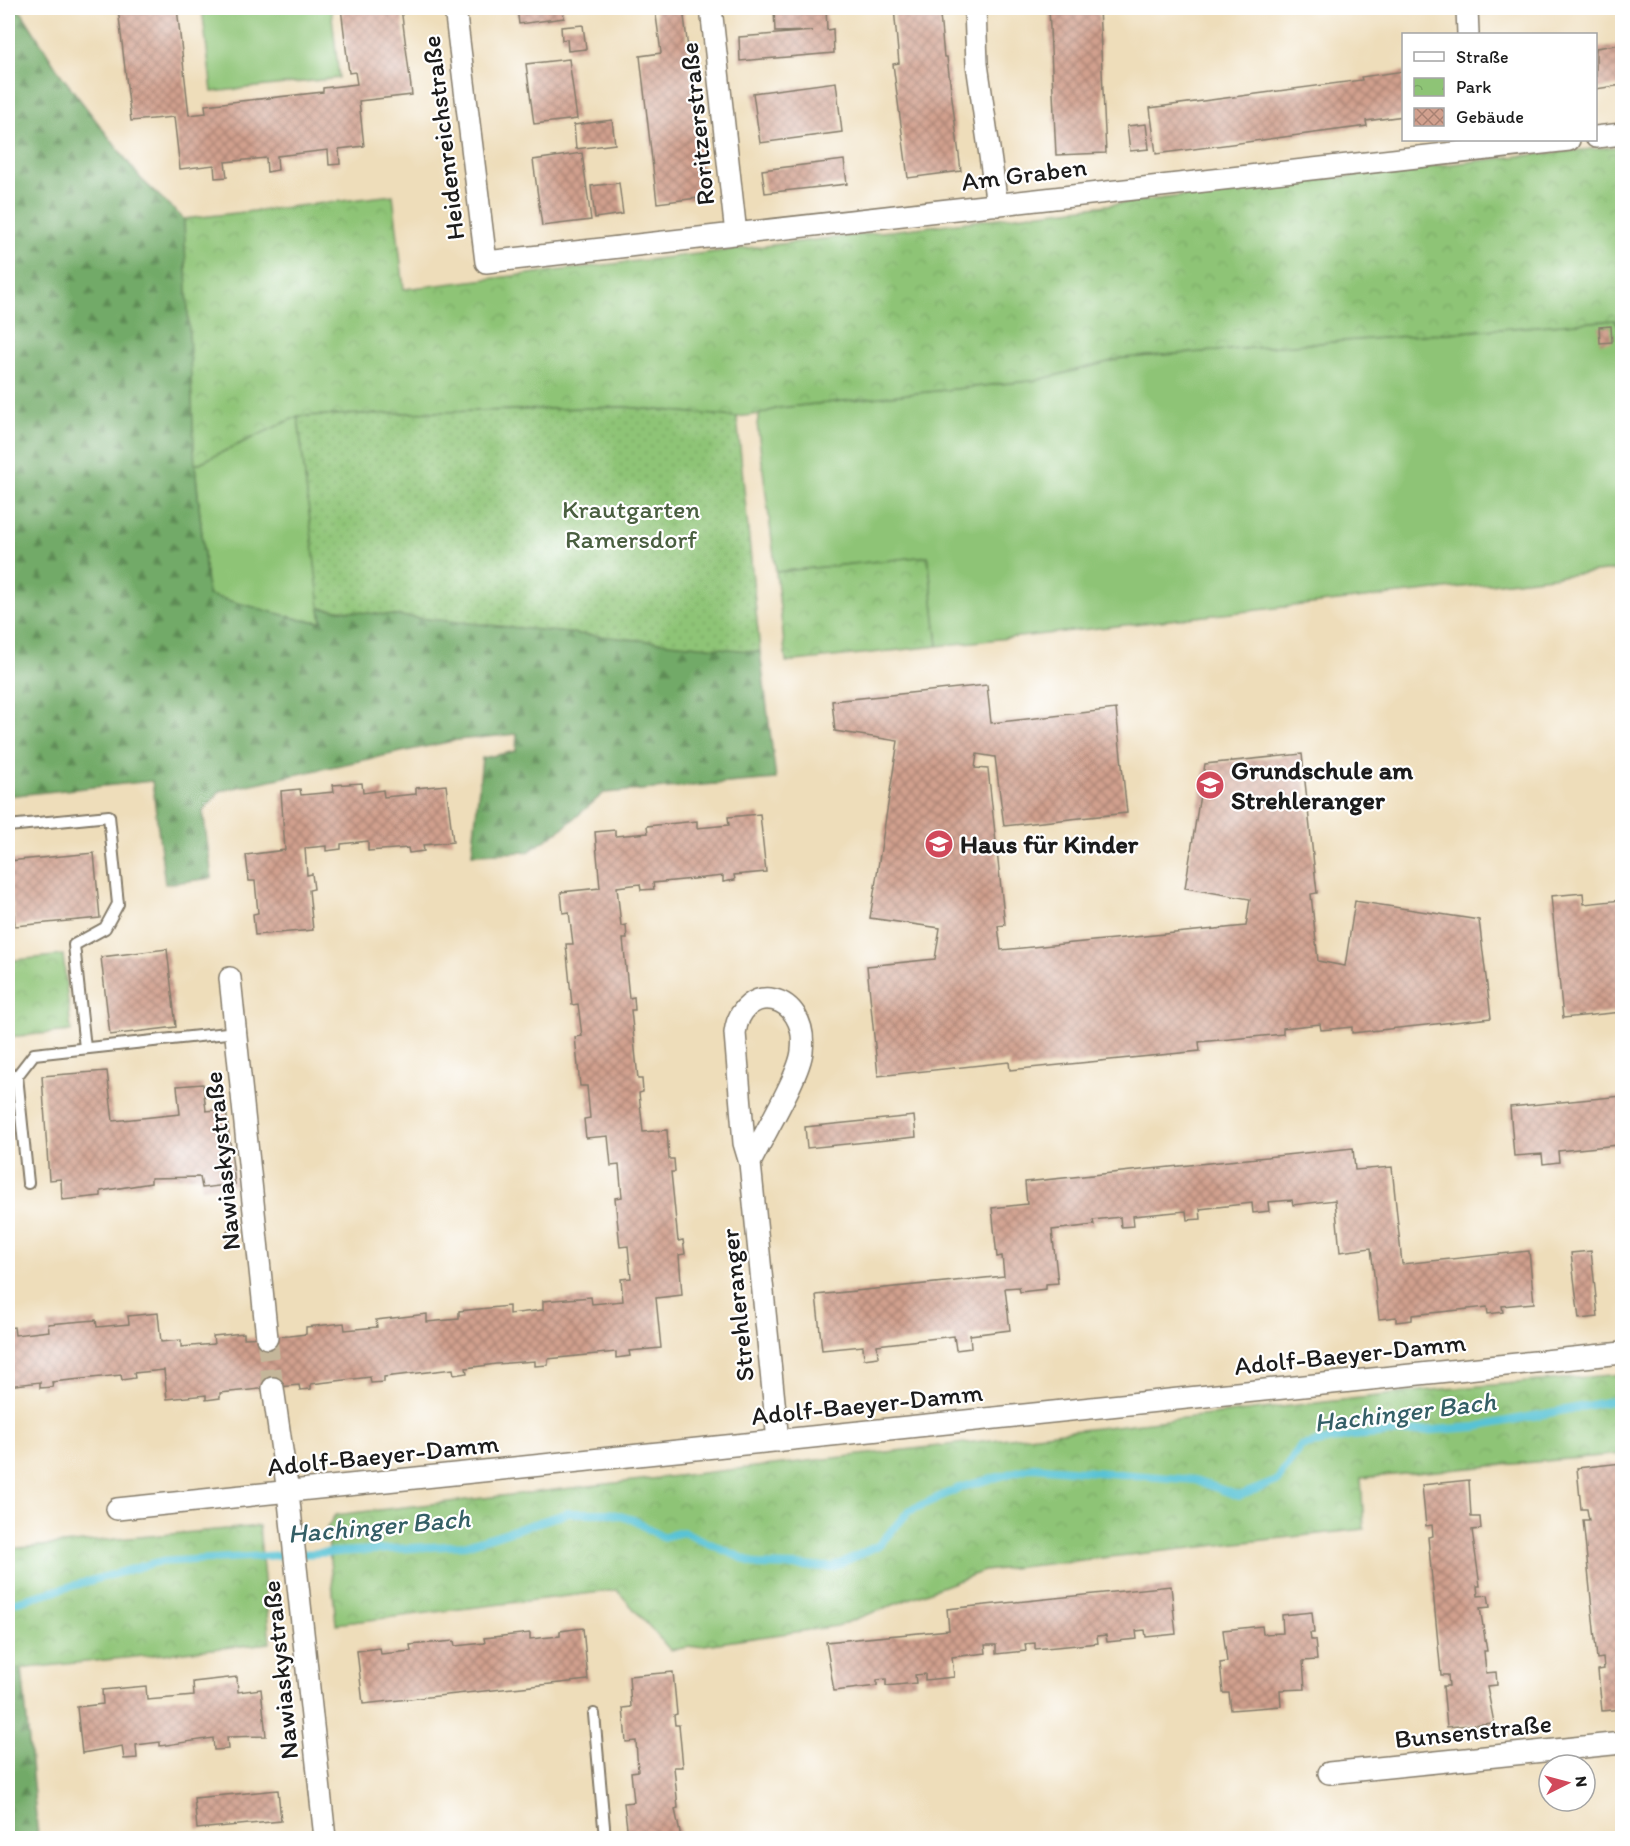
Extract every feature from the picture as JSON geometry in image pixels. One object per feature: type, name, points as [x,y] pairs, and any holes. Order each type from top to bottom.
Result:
[{"type":"street","name":"Heidenreichstraße","points":[[455,8],[486,262]]},
{"type":"street","name":"Roritzerstraße","points":[[711,8],[736,234]]},
{"type":"street","points":[[975,8],[977,64],[996,205]]},
{"type":"street","points":[[1467,8],[1468,33]]},
{"type":"street","points":[[1597,137],[1623,134]]},
{"type":"street","name":"Am Graben","points":[[486,262],[996,205],[1474,144],[1545,141]]},
{"type":"street","name":"Nawiaskystraße","points":[[230,978],[267,1338]]},
{"type":"street","name":"Strehleranger","points":[[750,1163],[802,1054],[802,1026],[796,1013],[788,1005],[776,1001],[765,1000],[746,1006],[736,1022],[735,1048],[744,1143],[750,1163],[778,1441]]},
{"type":"street","name":"Adolf-Baeyer-Damm","points":[[117,1509],[1623,1353]]},
{"type":"street","name":"Nawiaskystraße","points":[[273,1388],[288,1492],[325,1839]]},
{"type":"street","name":"Bunsenstraße","points":[[1329,1773],[1623,1743]]},
{"type":"lane","points":[[8,826],[109,816],[118,904],[105,928],[74,945],[85,1048]]},
{"type":"lane","points":[[28,1183],[17,1076],[34,1054],[236,1032]]},
{"type":"lane","points":[[594,1714],[605,1839]]},
{"type":"green space","points":[[8,8],[16,8],[22,13],[61,75],[141,179],[184,219],[195,465],[208,595],[302,620],[322,622],[320,608],[760,652],[776,779],[604,793],[563,828],[528,852],[472,854],[482,758],[516,751],[517,734],[457,740],[220,791],[203,811],[212,878],[165,884],[152,781],[8,796]]},
{"type":"green space","points":[[202,8],[331,8],[339,78],[212,92]]},
{"type":"green space","points":[[1622,146],[1622,330],[1615,320],[1123,358],[1038,380],[778,408],[760,414],[737,417],[624,407],[298,416],[195,465],[184,219],[393,195],[404,289],[1510,157]]},
{"type":"green space","points":[[1615,320],[1622,330],[1622,569],[938,646],[928,556],[776,572],[757,423],[760,414],[778,408],[1038,380],[1123,358]]},
{"type":"green space","name":"Krautgarten Ramersdorf","points":[[624,407],[737,417],[760,652],[320,608],[298,416]]},
{"type":"green space","points":[[298,416],[322,622],[302,620],[208,595],[195,465]]},
{"type":"green space","points":[[928,556],[938,646],[786,662],[776,572]]},
{"type":"green space","points":[[63,955],[71,1031],[8,1037],[8,961]]},
{"type":"green space","points":[[1622,1374],[1622,1454],[1361,1478],[1364,1529],[984,1571],[837,1626],[670,1650],[617,1590],[336,1624],[327,1528],[335,1515],[1421,1391]]},
{"type":"green space","points":[[259,1526],[270,1643],[8,1670],[8,1549]]},
{"type":"green space","points":[[22,1668],[38,1838],[8,1838],[8,1670]]},
{"type":"building","points":[[118,8],[177,8],[189,115],[206,113],[205,105],[323,92],[323,88],[357,84],[355,72],[349,73],[341,8],[401,8],[412,95],[359,101],[364,146],[339,149],[340,164],[329,165],[328,150],[277,156],[278,170],[267,172],[266,158],[225,162],[227,177],[215,178],[214,165],[180,169],[174,117],[131,121]]},
{"type":"building","points":[[517,8],[563,8],[564,18],[519,24]]},
{"type":"building","points":[[655,8],[683,8],[706,197],[657,203],[640,56],[661,53]]},
{"type":"building","points":[[774,8],[826,8],[827,30],[833,29],[834,53],[740,61],[739,37],[813,31],[775,32]]},
{"type":"building","points":[[894,8],[943,8],[943,15],[940,15],[944,57],[947,57],[961,171],[908,178],[893,64],[899,63]]},
{"type":"building","points":[[1049,8],[1099,8],[1106,153],[1056,155]]},
{"type":"building","points":[[583,25],[586,49],[568,51],[567,39],[562,40],[561,27]]},
{"type":"building","points":[[1622,44],[1622,85],[1597,89],[1597,48]]},
{"type":"building","points":[[569,59],[577,119],[534,124],[526,64]]},
{"type":"building","points":[[1402,71],[1402,116],[1366,121],[1367,126],[1156,154],[1150,108],[1362,80],[1361,77]]},
{"type":"building","points":[[836,82],[842,132],[760,143],[753,93]]},
{"type":"building","points":[[612,120],[615,144],[576,149],[574,125]]},
{"type":"building","points":[[1146,124],[1149,149],[1130,151],[1127,126]]},
{"type":"building","points":[[582,153],[591,220],[542,226],[533,160]]},
{"type":"building","points":[[844,160],[847,184],[765,193],[762,170]]},
{"type":"building","points":[[619,183],[623,214],[595,218],[591,186]]},
{"type":"building","points":[[1611,326],[1612,342],[1600,343],[1599,327]]},
{"type":"building","points":[[987,685],[991,723],[1116,709],[1127,813],[1004,826],[995,757],[977,754],[975,768],[988,769],[1005,925],[998,926],[1001,950],[1246,926],[1250,899],[1185,888],[1205,764],[1302,754],[1317,893],[1311,894],[1318,961],[1345,966],[1355,901],[1479,920],[1491,1018],[1352,1033],[1352,1027],[1321,1030],[1320,1024],[1283,1028],[1283,1034],[1199,1042],[1200,1051],[1010,1070],[1009,1062],[878,1076],[867,966],[935,959],[940,928],[870,918],[898,741],[835,731],[832,701]]},
{"type":"building","points":[[362,783],[363,793],[383,790],[384,797],[416,794],[416,788],[446,785],[453,842],[423,845],[424,851],[409,853],[408,848],[368,851],[368,841],[341,844],[341,849],[326,851],[326,846],[305,848],[307,875],[312,874],[314,889],[309,890],[313,930],[255,935],[253,914],[258,913],[255,881],[249,881],[246,855],[285,850],[281,791],[300,789],[301,795],[334,792],[333,785]]},
{"type":"building","points":[[760,814],[766,872],[734,875],[735,880],[723,882],[723,876],[653,883],[654,889],[641,890],[640,884],[617,887],[621,926],[626,925],[627,939],[623,939],[629,998],[634,997],[635,1010],[631,1010],[638,1079],[642,1079],[643,1092],[639,1093],[643,1132],[667,1130],[669,1159],[674,1159],[675,1172],[671,1172],[678,1241],[683,1240],[685,1254],[679,1255],[682,1295],[656,1298],[661,1348],[629,1351],[630,1356],[616,1358],[616,1352],[548,1359],[548,1365],[535,1366],[535,1361],[496,1364],[466,1368],[467,1373],[454,1375],[453,1369],[384,1377],[384,1382],[371,1383],[370,1377],[311,1384],[311,1389],[300,1390],[299,1385],[220,1393],[220,1398],[206,1400],[206,1395],[167,1399],[164,1370],[134,1373],[135,1378],[122,1380],[121,1375],[52,1382],[53,1387],[40,1388],[40,1382],[8,1386],[8,1328],[14,1327],[15,1335],[49,1331],[48,1324],[96,1320],[97,1327],[129,1324],[128,1316],[158,1313],[161,1342],[181,1340],[181,1347],[214,1344],[213,1336],[244,1333],[244,1338],[290,1336],[306,1334],[306,1327],[344,1323],[345,1330],[377,1327],[376,1320],[427,1314],[427,1322],[459,1319],[459,1311],[509,1306],[509,1314],[543,1310],[543,1301],[591,1297],[592,1304],[623,1301],[621,1279],[631,1278],[628,1246],[620,1247],[615,1198],[622,1197],[619,1165],[611,1166],[608,1136],[586,1138],[584,1119],[590,1118],[587,1086],[580,1086],[575,1037],[582,1036],[578,1004],[572,1005],[566,944],[573,944],[569,912],[563,913],[561,892],[600,888],[595,832],[615,830],[615,836],[648,833],[647,826],[697,821],[697,828],[729,825],[728,817]]},
{"type":"building","points":[[94,853],[100,918],[15,926],[8,861]]},
{"type":"building","points":[[1583,893],[1584,904],[1622,900],[1622,1012],[1563,1018],[1551,896]]},
{"type":"building","points":[[167,949],[176,1027],[110,1035],[101,957]]},
{"type":"building","points":[[107,1071],[113,1121],[180,1114],[177,1086],[203,1084],[206,1111],[226,1109],[235,1184],[202,1188],[200,1177],[151,1178],[151,1183],[101,1191],[101,1196],[62,1200],[61,1179],[49,1180],[42,1076]]},
{"type":"building","points":[[1622,1096],[1622,1156],[1620,1156],[1618,1145],[1558,1151],[1559,1162],[1543,1164],[1542,1154],[1514,1156],[1510,1107]]},
{"type":"building","points":[[914,1116],[916,1137],[807,1148],[805,1127]]},
{"type":"building","points":[[1353,1148],[1355,1170],[1392,1167],[1402,1264],[1529,1251],[1534,1303],[1502,1306],[1503,1312],[1488,1314],[1487,1307],[1412,1315],[1412,1320],[1396,1322],[1396,1317],[1379,1319],[1371,1248],[1340,1252],[1335,1200],[1293,1205],[1292,1200],[1268,1202],[1269,1211],[1253,1213],[1252,1203],[1200,1209],[1201,1219],[1187,1220],[1186,1211],[1133,1216],[1134,1226],[1121,1227],[1120,1217],[1093,1220],[1094,1225],[1052,1230],[1058,1283],[1046,1284],[1046,1289],[1020,1292],[1019,1287],[1005,1288],[1010,1330],[970,1335],[971,1348],[956,1350],[954,1336],[877,1345],[878,1357],[864,1359],[863,1346],[822,1350],[816,1295],[1004,1276],[1002,1256],[997,1257],[992,1208],[1027,1204],[1025,1182]]},
{"type":"building","points":[[235,1230],[236,1245],[228,1245],[227,1231]]},
{"type":"building","points":[[1591,1251],[1598,1317],[1579,1319],[1571,1253]]},
{"type":"building","points":[[1622,1463],[1622,1709],[1602,1711],[1598,1670],[1604,1669],[1603,1658],[1597,1659],[1583,1520],[1589,1520],[1587,1509],[1581,1509],[1577,1468]]},
{"type":"building","points":[[1469,1480],[1471,1517],[1480,1517],[1481,1529],[1472,1530],[1480,1586],[1477,1586],[1478,1596],[1488,1595],[1490,1607],[1480,1608],[1487,1651],[1484,1651],[1486,1673],[1496,1672],[1497,1685],[1487,1686],[1494,1723],[1447,1727],[1443,1686],[1449,1686],[1448,1675],[1441,1675],[1428,1537],[1433,1536],[1432,1525],[1426,1526],[1422,1485]]},
{"type":"building","points":[[1171,1586],[1176,1634],[1146,1637],[1145,1630],[1136,1631],[1137,1639],[1107,1642],[1106,1635],[1097,1636],[1098,1643],[1035,1649],[1035,1643],[1025,1644],[1026,1651],[996,1654],[996,1645],[985,1645],[986,1653],[952,1657],[954,1677],[925,1680],[925,1674],[915,1675],[916,1683],[886,1686],[886,1679],[877,1680],[877,1686],[834,1691],[826,1642],[949,1630],[947,1609]]},
{"type":"building","points":[[1312,1612],[1314,1633],[1310,1633],[1311,1640],[1315,1640],[1317,1660],[1303,1661],[1305,1689],[1280,1690],[1281,1706],[1231,1710],[1229,1693],[1223,1693],[1220,1663],[1227,1662],[1223,1630],[1262,1626],[1263,1634],[1283,1633],[1282,1615]]},
{"type":"building","points":[[583,1628],[588,1680],[363,1704],[357,1651],[380,1648],[381,1654],[411,1651],[410,1645],[454,1641],[455,1646],[485,1643],[484,1638],[530,1633],[530,1639],[560,1636],[560,1631]]},
{"type":"building","points":[[673,1672],[677,1714],[674,1715],[675,1725],[679,1725],[683,1767],[674,1767],[678,1808],[675,1809],[681,1838],[628,1836],[624,1803],[634,1802],[631,1772],[638,1771],[636,1741],[626,1742],[623,1708],[631,1707],[629,1676]]},
{"type":"building","points":[[237,1677],[238,1692],[261,1689],[266,1736],[227,1737],[228,1749],[214,1750],[213,1738],[160,1746],[160,1742],[136,1745],[137,1758],[124,1759],[122,1746],[82,1753],[77,1707],[103,1704],[102,1690],[146,1686],[147,1700],[194,1696],[193,1682]]},
{"type":"building","points":[[278,1790],[281,1821],[197,1829],[194,1798]]},
{"type":"waterway","name":"Hachinger Bach","points":[[8,1604],[157,1562],[466,1545],[568,1513],[610,1513],[634,1520],[662,1537],[683,1532],[758,1565],[833,1567],[879,1545],[909,1511],[959,1488],[1033,1467],[1195,1480],[1239,1496],[1277,1481],[1301,1446],[1351,1436],[1476,1427],[1622,1399]]},
{"type":"tunnel","points":[[267,1338],[273,1388]]},
{"type":"place","name":"Grundschule am Strehleranger","points":[[1210,785]]},
{"type":"place","name":"Haus für Kinder","points":[[939,844]]}]
